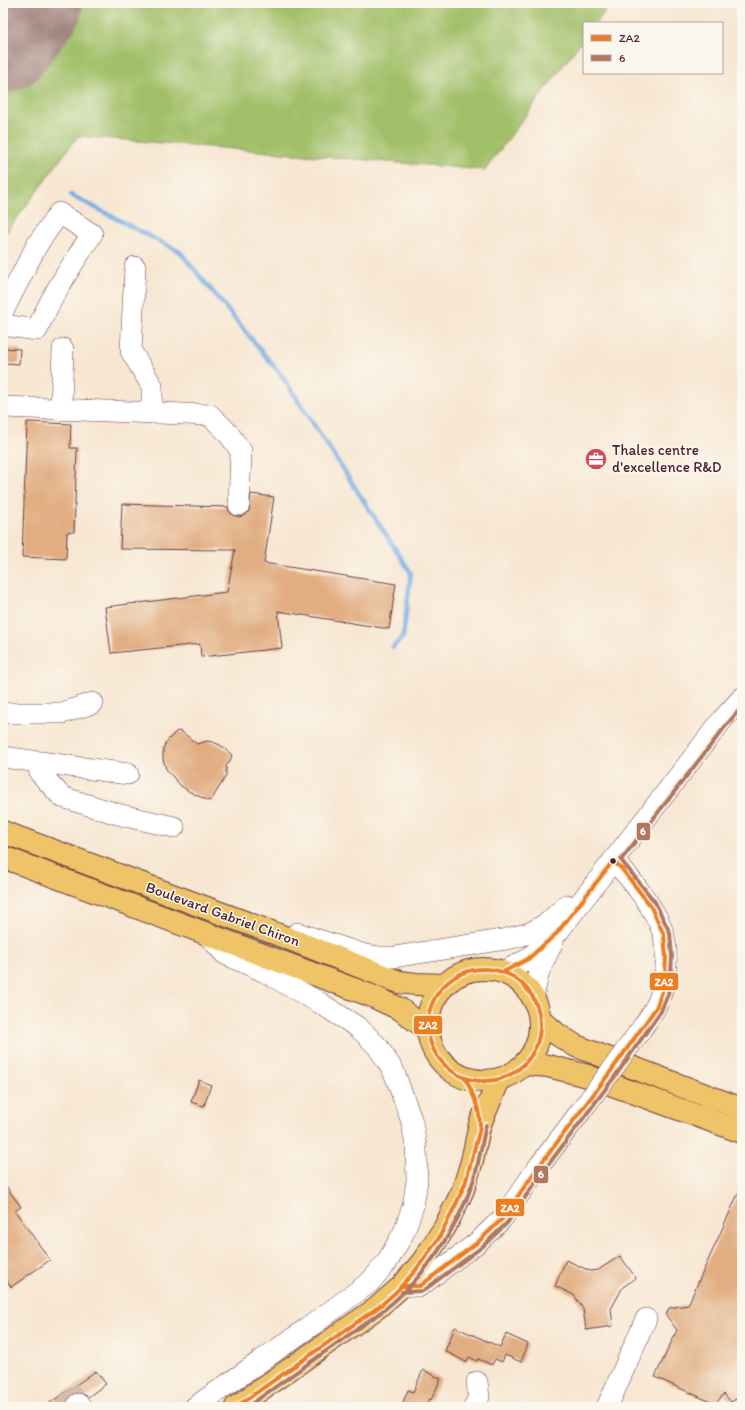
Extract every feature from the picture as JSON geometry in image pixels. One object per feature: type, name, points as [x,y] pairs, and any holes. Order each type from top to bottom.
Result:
[{"type":"main road","name":"Boulevard Gabriel Chiron","points":[[3,832],[274,933],[399,982],[445,985]]},
{"type":"main road","name":"Boulevard Gabriel Chiron","points":[[3,857],[372,996],[400,1009],[428,1030]]},
{"type":"main road","points":[[488,969],[503,972],[515,978],[525,987],[538,1008],[540,1035],[535,1050],[526,1064],[518,1071],[499,1080],[482,1082],[466,1078],[451,1071],[440,1060],[432,1046],[428,1030],[428,1018],[431,1005],[437,994],[445,985],[458,975],[472,970],[488,969]]},
{"type":"main road","points":[[540,1019],[558,1035],[576,1046],[742,1109]]},
{"type":"main road","points":[[526,1064],[548,1066],[588,1076],[742,1132]]},
{"type":"main road","points":[[466,1078],[474,1100],[480,1124]]},
{"type":"main road","points":[[236,1407],[377,1308],[402,1286],[423,1261],[446,1227],[463,1190],[472,1161],[480,1124],[499,1080]]},
{"type":"street","points":[[3,311],[37,245],[59,213],[92,234],[64,277],[37,330],[3,325]]},
{"type":"street","points":[[135,267],[131,351],[152,386],[152,413]]},
{"type":"street","points":[[62,410],[63,348]]},
{"type":"street","points":[[3,407],[210,415],[228,433],[241,451],[239,505]]},
{"type":"street","points":[[503,972],[528,959],[557,933],[723,719],[742,698]]},
{"type":"street","points":[[9,713],[62,713],[94,703]]},
{"type":"street","points":[[3,757],[128,774]]},
{"type":"street","points":[[38,762],[40,773],[62,797],[121,815],[174,827]]},
{"type":"street","points":[[402,1286],[420,1286],[478,1242],[502,1219],[656,1008],[662,992],[665,975],[666,957],[664,935],[650,905],[622,868],[613,861]]},
{"type":"street","points":[[274,933],[300,933],[365,954],[379,957],[394,957],[507,939],[530,933],[549,922],[570,903],[587,894]]},
{"type":"street","points":[[533,998],[539,971],[557,933]]},
{"type":"street","points":[[195,1407],[306,1330],[370,1282],[387,1262],[404,1232],[413,1206],[418,1181],[416,1147],[412,1122],[394,1072],[378,1047],[359,1028],[320,1003],[265,972],[225,954],[206,934]]},
{"type":"street","points":[[607,1407],[646,1319]]},
{"type":"street","points":[[474,1407],[479,1397],[477,1382]]},
{"type":"green space","points":[[3,3],[611,3],[597,22],[583,22],[583,39],[485,170],[78,136],[3,237]]},
{"type":"building","points":[[3,348],[20,349],[19,364],[3,363]]},
{"type":"building","points":[[27,422],[71,424],[70,448],[77,448],[74,532],[67,532],[66,559],[22,557]]},
{"type":"building","points":[[251,494],[274,497],[264,563],[396,584],[389,629],[278,611],[282,648],[201,657],[200,644],[111,653],[105,607],[227,592],[235,550],[120,549],[122,504],[228,507],[232,515],[239,517],[245,515],[249,511]]},
{"type":"building","points":[[177,731],[182,732],[197,744],[207,741],[220,745],[232,755],[226,766],[226,776],[212,799],[209,801],[181,786],[166,769],[163,759],[163,749],[166,742]]},
{"type":"building","points":[[199,1080],[211,1085],[204,1106],[191,1102]]},
{"type":"building","points":[[3,1182],[21,1207],[15,1211],[50,1260],[11,1287],[3,1276]]},
{"type":"building","points":[[742,1185],[742,1402],[736,1399],[731,1402],[724,1394],[715,1404],[655,1377],[677,1330],[666,1315],[669,1308],[688,1305]]},
{"type":"building","points":[[620,1256],[636,1278],[623,1287],[611,1309],[613,1326],[586,1330],[583,1309],[574,1295],[555,1286],[566,1260],[590,1271],[598,1270]]},
{"type":"building","points":[[455,1327],[500,1347],[506,1334],[528,1344],[521,1362],[505,1355],[502,1362],[495,1359],[492,1365],[469,1357],[466,1362],[445,1351]]},
{"type":"building","points":[[423,1370],[441,1379],[431,1400],[429,1399],[426,1407],[401,1407],[408,1390],[413,1392]]},
{"type":"building","points":[[96,1371],[106,1384],[88,1397],[81,1393],[75,1392],[69,1396],[66,1401],[66,1407],[44,1407]]},
{"type":"waterway","points":[[71,195],[180,252],[282,376],[411,573],[403,637],[393,647]]},
{"type":"runway","points":[[3,43],[33,3]]},
{"type":"tunnel","points":[[68,1390],[78,1404]]},
{"type":"transit line","name":"6","points":[[402,1292],[423,1291],[482,1247],[507,1223],[542,1173],[616,1075],[661,1011],[668,994],[671,975],[672,956],[670,933],[655,902],[621,860],[742,707]]},
{"type":"transit line","name":"ZA2","points":[[503,972],[528,959],[557,933],[613,861]]},
{"type":"transit line","name":"ZA2","points":[[402,1286],[420,1286],[478,1242],[502,1219],[537,1169],[611,1071],[656,1008],[662,992],[665,975],[666,957],[664,935],[650,905],[621,868],[613,861]]},
{"type":"transit line","name":"ZA2","points":[[484,969],[505,973],[524,985],[536,1004],[540,1025],[536,1046],[524,1065],[505,1077],[484,1081],[463,1077],[444,1065],[432,1046],[428,1025],[432,1004],[444,985],[463,973],[484,969]]},
{"type":"transit line","name":"ZA2","points":[[236,1407],[380,1306],[395,1293],[415,1271],[439,1238],[465,1184],[479,1132],[480,1118],[466,1079]]},
{"type":"transit line","name":"6","points":[[247,1407],[384,1310],[413,1283],[438,1251],[459,1216],[474,1179],[486,1125]]},
{"type":"place","name":"Thales centre d'excellence R&D","points":[[596,459]]}]
